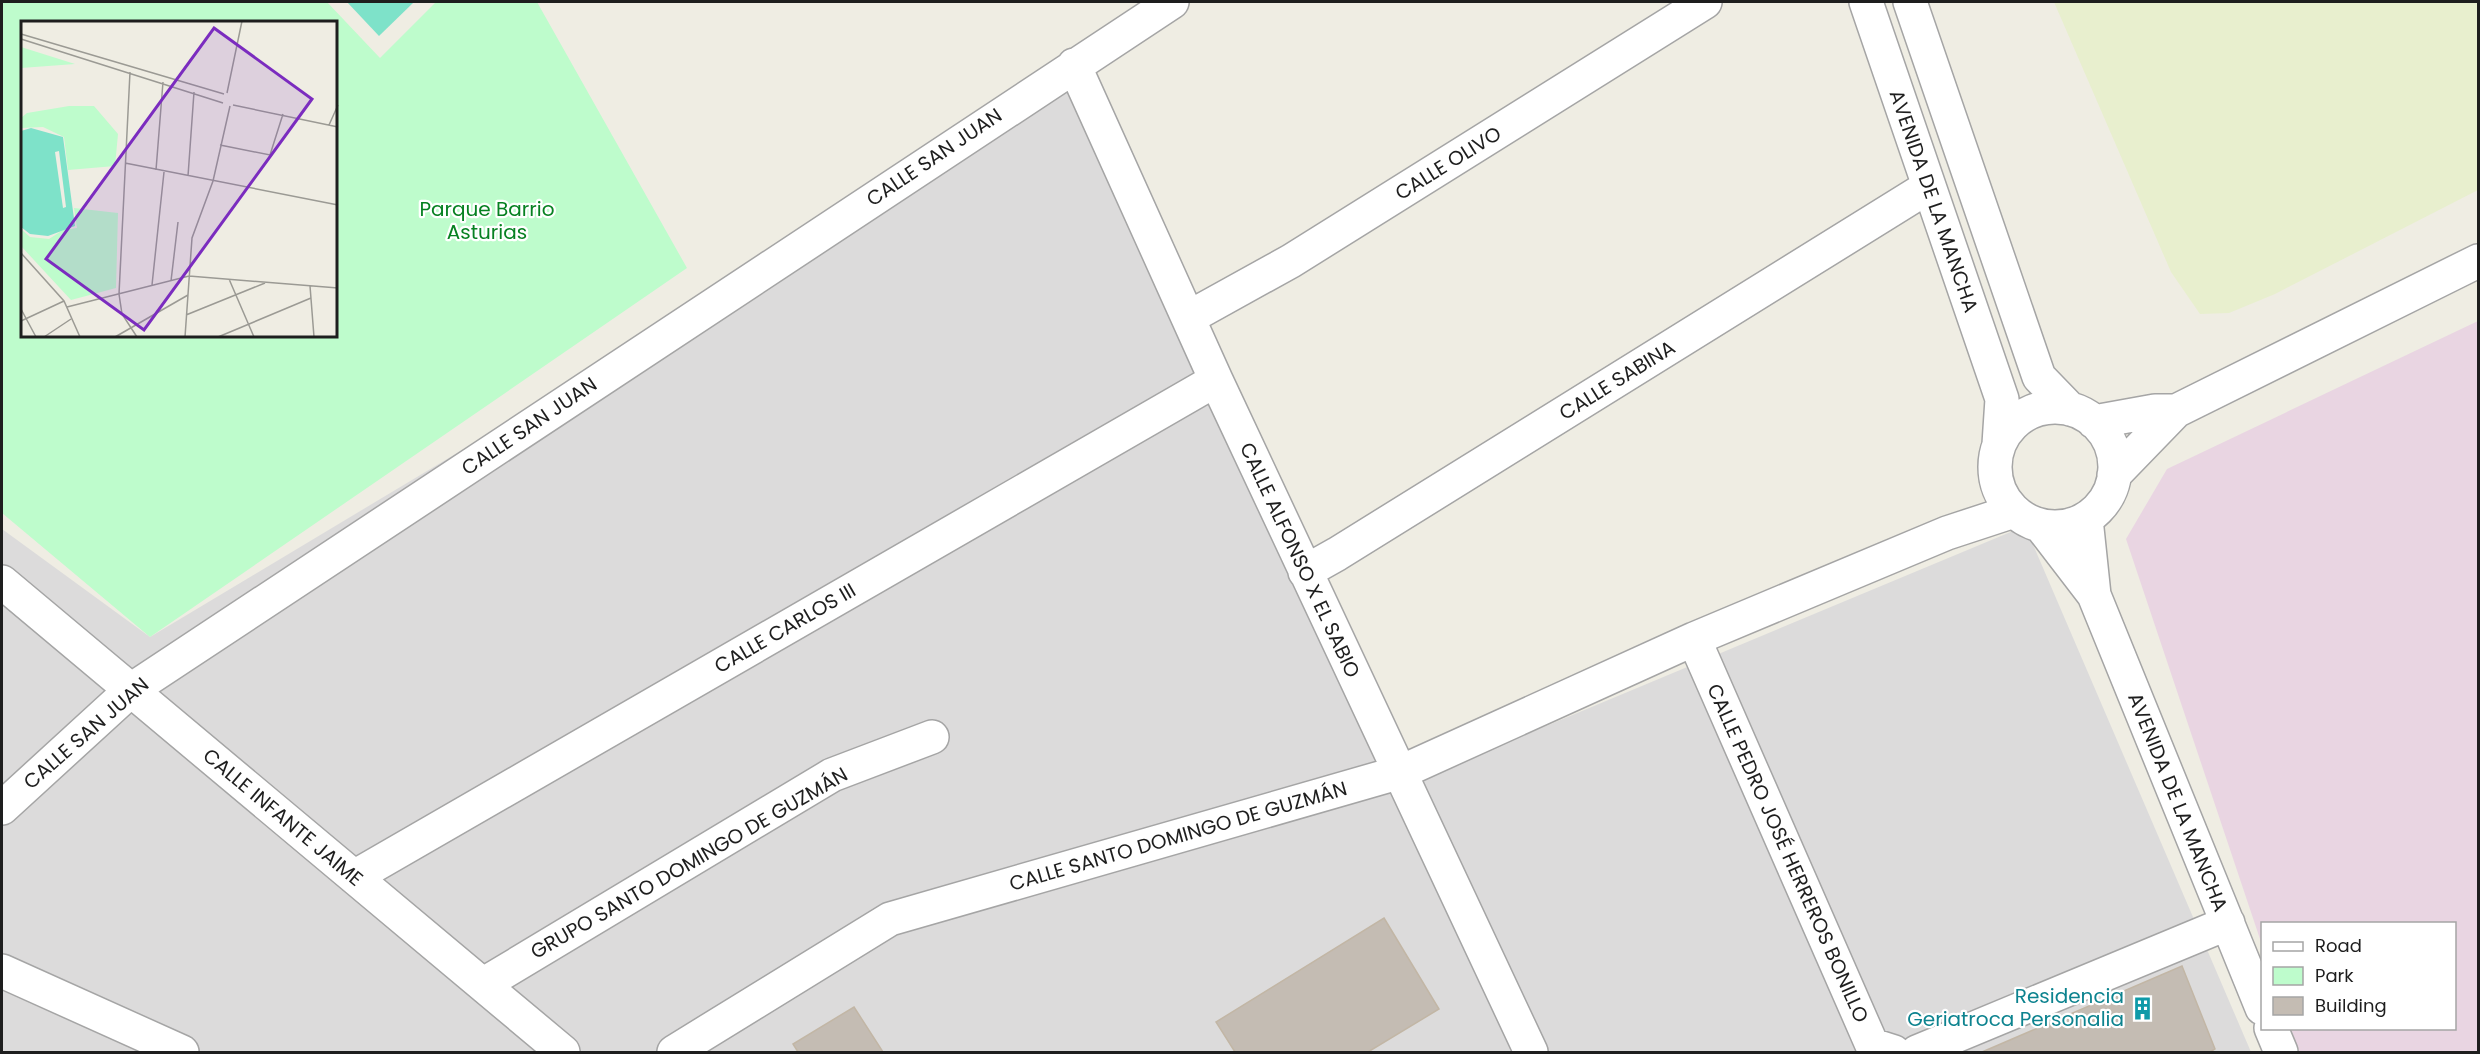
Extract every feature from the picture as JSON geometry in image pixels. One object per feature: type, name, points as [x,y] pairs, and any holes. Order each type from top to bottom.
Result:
[{"type":"street","name":"CALLE SAN JUAN","points":[[2,808],[131,690],[1172,2]]},
{"type":"street","name":"CALLE OLIVO","points":[[1188,318],[1291,261],[1705,2]]},
{"type":"street","name":"AVENIDA DE LA MANCHA","points":[[1866,2],[2002,399],[1999,444]]},
{"type":"street","points":[[1910,2],[2039,377],[2107,437],[2113,455],[2114,475]]},
{"type":"street","name":"CALLE ALFONSO X EL SABIO","points":[[1074,65],[1216,380],[1531,1053]]},
{"type":"street","name":"CALLE SABINA","points":[[1305,572],[1348,548],[1928,187]]},
{"type":"street","points":[[2176,411],[2082,415],[2053,407],[2036,410],[2014,423],[1999,444],[1995,463],[1997,482],[2003,498],[2027,518],[2071,525],[2086,519],[2104,500],[2114,475],[2176,411],[2478,261]]},
{"type":"street","name":"CALLE CARLOS III","points":[[354,877],[1216,380]]},
{"type":"street","points":[[1947,533],[1997,482]]},
{"type":"street","name":"AVENIDA DE LA MANCHA","points":[[2027,518],[2094,595]]},
{"type":"street","name":"CALLE SANTO DOMINGO DE GUZMÁN","points":[[674,1053],[890,918],[1401,772],[1694,639],[1947,533],[2027,518]]},
{"type":"street","name":"AVENIDA DE LA MANCHA","points":[[2086,519],[2094,595],[2261,1006]]},
{"type":"street","name":"CALLE INFANTE JAIME","points":[[2,582],[484,984],[563,1053]]},
{"type":"street","name":"CALLE PEDRO JOSÉ HERREROS BONILLO","points":[[1694,639],[1872,1045],[1894,1053]]},
{"type":"street","name":"GRUPO SANTO DOMINGO DE GUZMÁN","points":[[484,984],[832,775],[932,736]]},
{"type":"street","points":[[1917,1053],[2228,923]]},
{"type":"street","points":[[2,971],[182,1053]]},
{"type":"street","points":[[2271,1030],[2281,1053]]},
{"type":"shaded area","points":[[1091,73],[1419,779],[2025,526],[2251,1052],[2,1052],[2,529],[150,637]]},
{"type":"shaded area","points":[[2478,321],[2478,1052],[2299,1052],[2291,1030],[2456,1030],[2456,922],[2261,922],[2261,942],[2126,539],[2167,469]]},
{"type":"green space","name":"Parque Barrio Asturias","points":[[2,2],[327,2],[380,58],[436,2],[537,2],[687,268],[150,637],[2,513]]},
{"type":"green space","points":[[347,2],[414,2],[379,36]]},
{"type":"green space","points":[[2054,2],[2478,2],[2478,190],[2275,294],[2229,313],[2200,314],[2171,272]]},
{"type":"building","points":[[1384,918],[1439,1009],[1368,1052],[1235,1052],[1216,1022]]},
{"type":"building","name":"Residencia Geriatroca Personalia","points":[[2182,966],[2215,1049],[2210,1052],[1982,1052]]},
{"type":"building","points":[[854,1007],[883,1052],[798,1052],[793,1044]]},
{"type":"place","name":"Residencia Geriatroca Personalia","points":[[2142,1008]]}]
